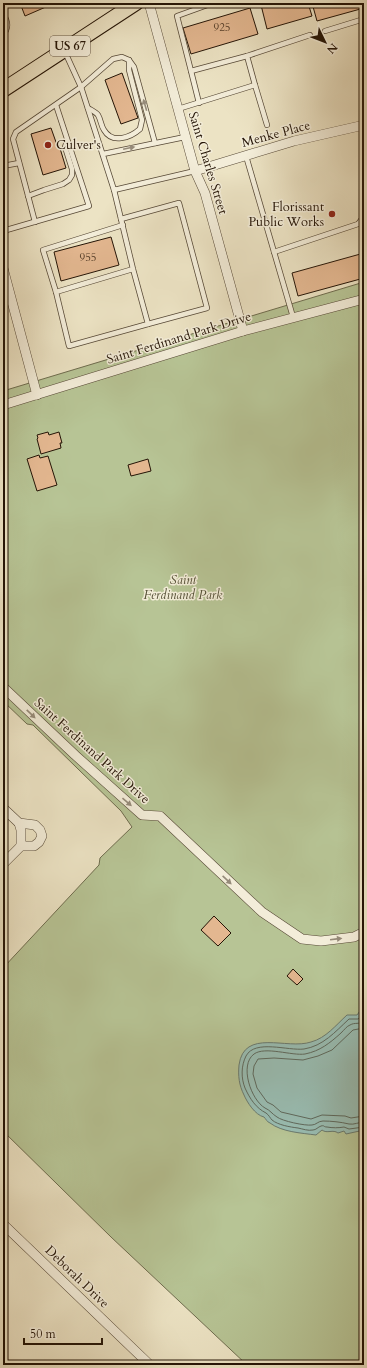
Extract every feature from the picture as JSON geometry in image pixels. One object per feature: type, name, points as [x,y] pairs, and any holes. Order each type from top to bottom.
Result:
[{"type":"main road","name":"US 67","points":[[3,90],[136,3]]},
{"type":"street","name":"Saint Charles Street","points":[[149,3],[195,171],[205,193],[243,331]]},
{"type":"street","name":"Menke Place","points":[[195,171],[294,141],[364,125]]},
{"type":"street","points":[[3,268],[7,300],[37,395]]},
{"type":"street","name":"Saint Ferdinand Park Drive","points":[[3,405],[243,331],[362,300]]},
{"type":"street","name":"Saint Ferdinand Park Drive","points":[[3,687],[74,755],[142,815],[160,816],[262,912],[284,927],[302,939],[322,941],[354,937],[364,932]]},
{"type":"street","points":[[3,808],[19,823],[22,830],[21,846],[3,864]]},
{"type":"street","points":[[19,823],[35,825],[40,830],[42,836],[40,842],[34,846],[21,846]]},
{"type":"street","name":"Deborah Drive","points":[[3,1224],[150,1365]]},
{"type":"lane","points":[[199,103],[177,16],[213,3]]},
{"type":"lane","points":[[3,14],[7,21],[8,27],[3,35]]},
{"type":"lane","points":[[325,31],[364,19]]},
{"type":"lane","points":[[192,71],[246,56],[310,35]]},
{"type":"lane","points":[[64,50],[81,87],[103,154],[114,190],[148,324]]},
{"type":"lane","points":[[246,56],[268,125]]},
{"type":"lane","points":[[35,222],[13,139],[16,132],[56,106],[81,87],[113,59],[122,57],[129,60],[134,67],[155,143]]},
{"type":"lane","points":[[88,108],[98,115],[104,131],[108,136],[114,139],[130,136],[140,129],[142,120],[129,70],[129,60]]},
{"type":"lane","points":[[178,109],[255,86]]},
{"type":"lane","points":[[3,231],[89,206],[56,106]]},
{"type":"lane","points":[[103,154],[186,137]]},
{"type":"lane","points":[[28,196],[63,184],[69,180],[72,175],[72,169],[66,147],[67,141]]},
{"type":"lane","points":[[245,155],[293,317]]},
{"type":"lane","points":[[3,166],[19,163]]},
{"type":"lane","points":[[114,190],[195,171]]},
{"type":"lane","points":[[121,218],[179,203],[207,308],[69,346],[56,292],[43,250],[123,225]]},
{"type":"lane","points":[[274,252],[358,224],[364,216]]},
{"type":"lane","points":[[56,292],[133,269]]},
{"type":"green space","name":"Saint Ferdinand Park","points":[[364,282],[364,1365],[247,1365],[111,1237],[3,1131],[3,968],[99,865],[100,858],[132,827],[121,811],[33,725],[27,724],[3,701],[3,391]]},
{"type":"water","points":[[360,1011],[364,1011],[364,1130],[346,1134],[344,1131],[338,1133],[334,1131],[326,1132],[322,1130],[316,1135],[298,1133],[280,1128],[268,1122],[249,1105],[241,1088],[239,1065],[243,1054],[249,1047],[268,1043],[301,1044],[311,1042],[321,1038],[347,1015],[357,1015]]},
{"type":"building","points":[[20,3],[55,3],[25,16]]},
{"type":"building","points":[[268,3],[308,3],[312,16],[267,29],[261,5]]},
{"type":"building","points":[[312,3],[364,3],[364,8],[317,21]]},
{"type":"building","points":[[250,8],[258,34],[191,54],[183,28]]},
{"type":"building","points":[[122,73],[138,118],[121,124],[105,80]]},
{"type":"building","points":[[51,128],[57,145],[59,145],[66,168],[43,175],[31,134]]},
{"type":"building","points":[[111,237],[119,265],[61,281],[54,252]]},
{"type":"building","points":[[364,253],[364,278],[298,296],[292,273]]},
{"type":"building","points":[[48,432],[49,435],[59,432],[62,443],[60,443],[61,448],[41,454],[37,435]]},
{"type":"building","points":[[39,455],[40,458],[48,456],[57,485],[37,491],[27,459]]},
{"type":"building","points":[[148,459],[151,471],[131,476],[128,465]]},
{"type":"building","points":[[214,916],[231,933],[218,946],[201,930]]},
{"type":"building","points":[[293,969],[303,979],[297,985],[287,976]]},
{"type":"place","name":"Culver's","points":[[48,145]]},
{"type":"place","name":"Florissant Public Works","points":[[332,214]]}]
